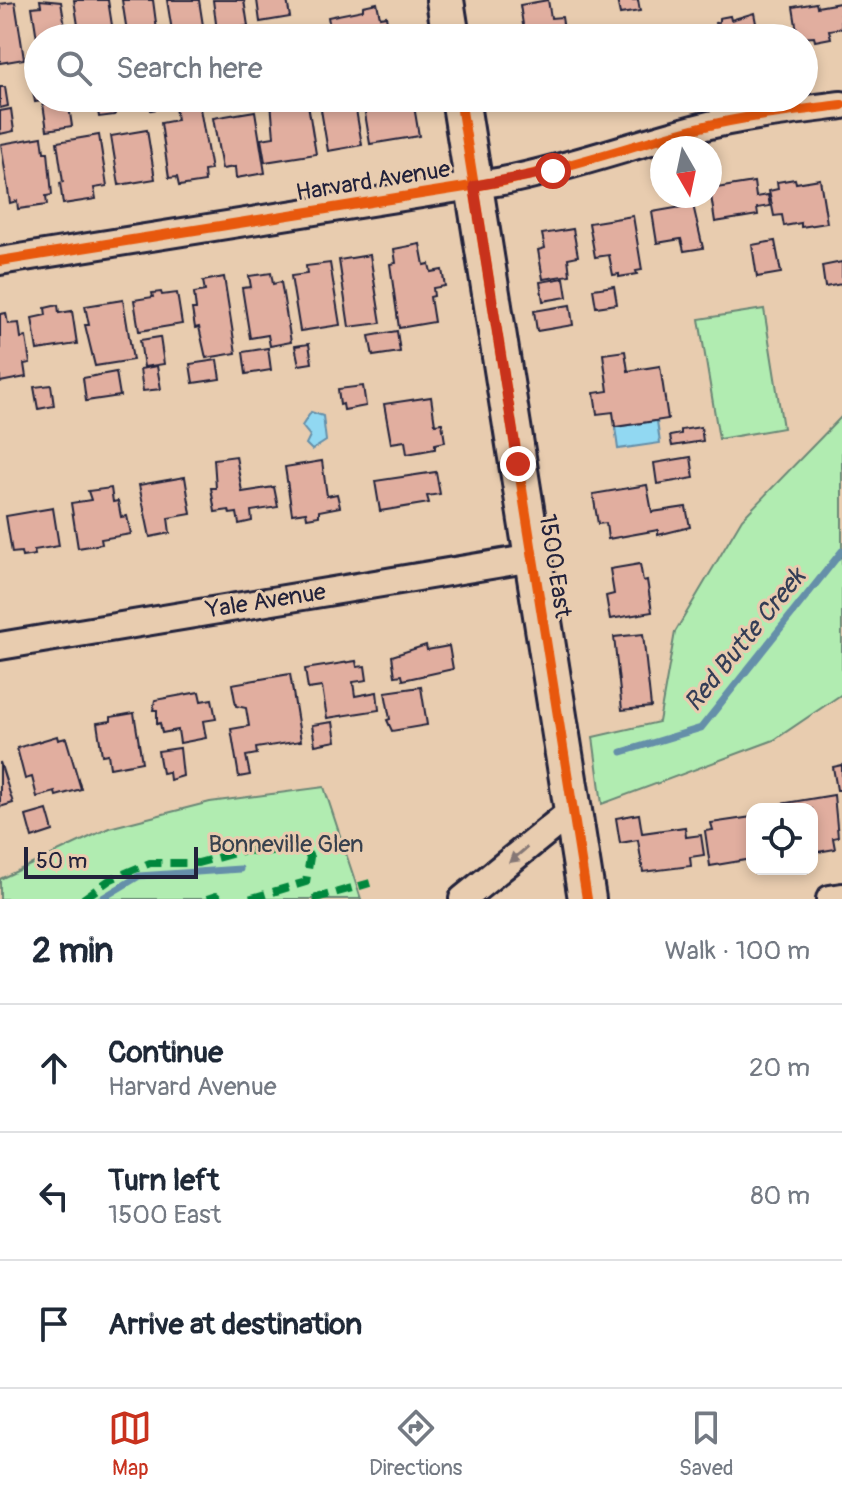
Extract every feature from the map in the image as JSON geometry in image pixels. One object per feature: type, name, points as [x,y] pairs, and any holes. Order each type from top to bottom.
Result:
[{"type":"street","points":[[445,0],[449,24]]},
{"type":"street","name":"Harvard Avenue","points":[[818,108],[842,105]]},
{"type":"street","name":"1500 East","points":[[462,112],[587,899]]},
{"type":"street","name":"Harvard Avenue","points":[[0,261],[474,186],[553,171],[724,122],[793,112]]},
{"type":"street","name":"Yale Avenue","points":[[0,646],[533,558]]},
{"type":"street","points":[[463,899],[573,810]]},
{"type":"street","points":[[830,899],[842,897]]},
{"type":"green space","points":[[764,309],[783,428],[719,439],[699,319]]},
{"type":"green space","points":[[842,416],[842,694],[774,740],[602,804],[593,737],[659,722],[675,632],[742,519]]},
{"type":"green space","name":"Bonneville Glen","points":[[324,787],[361,899],[0,899],[0,879],[109,828],[210,802]]},
{"type":"water","points":[[311,412],[323,416],[326,441],[312,450],[306,444],[310,436],[302,426]]},
{"type":"water","points":[[657,421],[660,443],[618,449],[615,427]]},
{"type":"building","points":[[40,0],[61,2],[65,24],[35,24],[32,7],[41,6]]},
{"type":"building","points":[[74,0],[108,0],[112,24],[78,24]]},
{"type":"building","points":[[122,0],[153,0],[156,24],[126,24]]},
{"type":"building","points":[[167,0],[199,0],[203,24],[171,24]]},
{"type":"building","points":[[213,0],[244,0],[248,24],[216,24]]},
{"type":"building","points":[[257,0],[287,0],[290,17],[260,22]]},
{"type":"building","points":[[548,0],[551,18],[562,17],[563,24],[523,24],[520,5]]},
{"type":"building","points":[[617,0],[638,0],[640,11],[620,14]]},
{"type":"building","points":[[15,2],[24,59],[0,63],[0,4]]},
{"type":"building","points":[[377,3],[380,17],[386,16],[388,24],[329,24],[328,17],[363,10],[363,6]]},
{"type":"building","points":[[840,3],[842,28],[829,30],[831,38],[818,40],[818,24],[796,24],[793,7]]},
{"type":"building","points":[[754,13],[756,24],[715,24],[719,18],[730,16],[731,20]]},
{"type":"building","points":[[0,87],[5,87],[8,106],[0,108]]},
{"type":"building","points":[[11,109],[14,131],[0,134],[0,111]]},
{"type":"building","points":[[44,112],[70,112],[72,126],[47,130]]},
{"type":"building","points":[[98,112],[114,112],[115,115],[99,117]]},
{"type":"building","points":[[176,112],[201,112],[211,170],[204,171],[205,182],[179,186],[177,177],[169,178],[161,123],[177,120]]},
{"type":"building","points":[[255,112],[265,173],[236,178],[235,167],[222,169],[213,118]]},
{"type":"building","points":[[272,112],[309,112],[316,154],[265,162],[261,139],[274,137]]},
{"type":"building","points":[[321,112],[356,112],[362,145],[328,151]]},
{"type":"building","points":[[365,112],[415,112],[419,136],[370,144]]},
{"type":"building","points":[[147,130],[155,179],[119,185],[111,136]]},
{"type":"building","points":[[99,135],[107,186],[94,188],[96,199],[63,204],[57,142]]},
{"type":"building","points":[[42,137],[44,152],[48,152],[52,195],[46,196],[47,205],[18,209],[17,201],[10,203],[1,144]]},
{"type":"building","points":[[795,179],[796,183],[820,179],[827,223],[784,226],[782,215],[774,216],[769,191],[778,189],[777,182]]},
{"type":"building","points":[[754,182],[756,197],[768,195],[770,206],[757,208],[758,215],[715,222],[713,208],[722,208],[722,187]]},
{"type":"building","points":[[694,208],[703,248],[684,251],[681,239],[657,243],[652,212]]},
{"type":"building","points":[[633,216],[642,270],[619,277],[619,274],[613,275],[609,255],[595,257],[589,223]]},
{"type":"building","points":[[573,229],[578,256],[568,258],[570,275],[543,279],[538,250],[545,248],[542,234]]},
{"type":"building","points":[[775,241],[781,273],[757,277],[752,245]]},
{"type":"building","points":[[420,244],[424,265],[429,264],[431,272],[442,270],[445,286],[433,288],[434,296],[430,297],[434,322],[399,328],[390,264],[396,263],[394,249]]},
{"type":"building","points":[[370,255],[381,323],[349,327],[339,260]]},
{"type":"building","points":[[842,262],[842,284],[825,287],[822,266]]},
{"type":"building","points":[[330,263],[340,325],[300,331],[291,276],[307,274],[306,266]]},
{"type":"building","points":[[271,273],[273,284],[281,282],[291,342],[270,346],[268,335],[250,338],[242,288],[251,287],[249,276]]},
{"type":"building","points":[[224,277],[236,353],[206,358],[199,327],[195,328],[192,309],[196,309],[194,293],[205,291],[203,281]]},
{"type":"building","points":[[564,278],[567,297],[543,301],[540,282]]},
{"type":"building","points":[[614,286],[617,304],[596,307],[593,289]]},
{"type":"building","points":[[161,292],[162,295],[177,293],[182,324],[139,331],[134,300],[153,297],[152,293]]},
{"type":"building","points":[[123,300],[133,360],[95,366],[85,325],[89,325],[85,306]]},
{"type":"building","points":[[58,305],[59,313],[72,311],[77,344],[37,350],[32,318],[46,315],[45,308]]},
{"type":"building","points":[[570,305],[573,325],[537,331],[534,311]]},
{"type":"building","points":[[6,313],[8,324],[19,323],[21,338],[26,337],[30,363],[24,364],[26,377],[0,382],[0,314]]},
{"type":"building","points":[[397,331],[400,352],[373,356],[369,336]]},
{"type":"building","points":[[160,337],[164,364],[144,367],[140,340]]},
{"type":"building","points":[[309,344],[312,363],[299,365],[295,346]]},
{"type":"building","points":[[268,348],[271,370],[246,374],[243,352]]},
{"type":"building","points":[[625,351],[628,371],[660,366],[668,419],[615,427],[613,412],[597,414],[594,393],[608,391],[603,354]]},
{"type":"building","points":[[217,360],[220,379],[193,383],[190,364]]},
{"type":"building","points":[[157,366],[161,389],[143,391],[140,369]]},
{"type":"building","points":[[116,372],[120,396],[86,401],[83,378]]},
{"type":"building","points":[[51,385],[54,406],[38,409],[34,387]]},
{"type":"building","points":[[363,386],[366,406],[344,410],[343,404],[340,405],[338,389]]},
{"type":"building","points":[[431,397],[435,424],[442,423],[445,442],[435,444],[435,449],[407,454],[405,441],[391,443],[384,404]]},
{"type":"building","points":[[701,427],[703,441],[672,446],[670,436],[681,434],[681,430]]},
{"type":"building","points":[[236,456],[242,492],[274,487],[278,507],[251,511],[252,521],[239,524],[237,513],[230,514],[229,510],[215,512],[211,488],[216,488],[214,459]]},
{"type":"building","points":[[691,457],[694,478],[657,484],[654,463]]},
{"type":"building","points":[[322,461],[327,496],[337,494],[340,507],[319,511],[319,516],[307,518],[306,512],[292,514],[285,467]]},
{"type":"building","points":[[436,472],[440,494],[427,496],[429,503],[380,511],[375,481]]},
{"type":"building","points":[[185,477],[191,514],[168,518],[170,533],[150,537],[139,485]]},
{"type":"building","points":[[647,485],[652,512],[686,507],[690,527],[658,535],[658,530],[608,539],[606,523],[598,524],[593,494]]},
{"type":"building","points":[[111,488],[113,502],[118,501],[121,517],[127,516],[131,534],[101,539],[102,544],[78,548],[71,503],[91,500],[88,491]]},
{"type":"building","points":[[53,508],[59,546],[34,550],[35,555],[22,557],[21,552],[12,553],[6,516]]},
{"type":"building","points":[[640,564],[643,581],[647,580],[652,612],[610,619],[606,596],[614,594],[610,569]]},
{"type":"building","points":[[643,634],[651,707],[622,710],[614,637]]},
{"type":"building","points":[[426,645],[427,650],[449,646],[453,669],[403,680],[402,675],[395,676],[392,656]]},
{"type":"building","points":[[356,661],[357,667],[365,666],[367,680],[353,682],[355,696],[377,692],[379,710],[327,718],[322,687],[308,689],[305,669]]},
{"type":"building","points":[[290,674],[301,741],[256,748],[257,754],[246,756],[250,775],[239,777],[231,729],[249,726],[246,708],[236,706],[232,684]]},
{"type":"building","points":[[421,687],[427,725],[392,731],[387,720],[390,719],[385,692]]},
{"type":"building","points":[[199,692],[201,701],[212,699],[216,719],[203,721],[206,738],[180,743],[178,730],[162,733],[160,723],[157,724],[157,710],[153,710],[155,700]]},
{"type":"building","points":[[134,713],[142,762],[110,768],[108,754],[102,755],[97,723]]},
{"type":"building","points":[[333,722],[336,741],[315,745],[312,725]]},
{"type":"building","points":[[57,736],[58,740],[66,738],[81,789],[56,796],[55,792],[37,797],[32,777],[25,779],[17,748]]},
{"type":"building","points":[[180,748],[183,776],[170,780],[169,772],[162,773],[158,751]]},
{"type":"building","points":[[0,762],[13,803],[0,807]]},
{"type":"building","points":[[842,765],[842,790],[837,790],[833,767]]},
{"type":"building","points":[[834,795],[838,837],[833,838],[835,849],[818,852],[818,803],[786,803]]},
{"type":"building","points":[[47,810],[53,831],[32,838],[26,816]]},
{"type":"building","points":[[639,814],[642,833],[685,827],[686,837],[701,835],[704,855],[690,857],[691,866],[643,872],[638,840],[620,843],[616,818]]},
{"type":"building","points":[[746,818],[746,860],[710,866],[705,831],[713,830],[711,823]]},
{"type":"waterway","name":"Red Butte Creek","points":[[622,752],[701,728],[842,551]]},
{"type":"waterway","points":[[101,899],[139,876],[240,869]]},
{"type":"marked path","points":[[83,899],[111,879],[150,863],[198,863],[246,850],[262,852],[304,847],[310,857],[306,882],[249,899]]},
{"type":"marked path","points":[[313,899],[370,883]]},
{"type":"marked path","points":[[207,899],[216,896],[219,899]]},
{"type":"cycle path","points":[[818,108],[842,105]]},
{"type":"cycle path","points":[[462,112],[587,899]]},
{"type":"cycle path","points":[[0,261],[503,181],[715,124],[785,112]]},
{"type":"route","points":[[518,464],[474,186],[553,171]]}]
